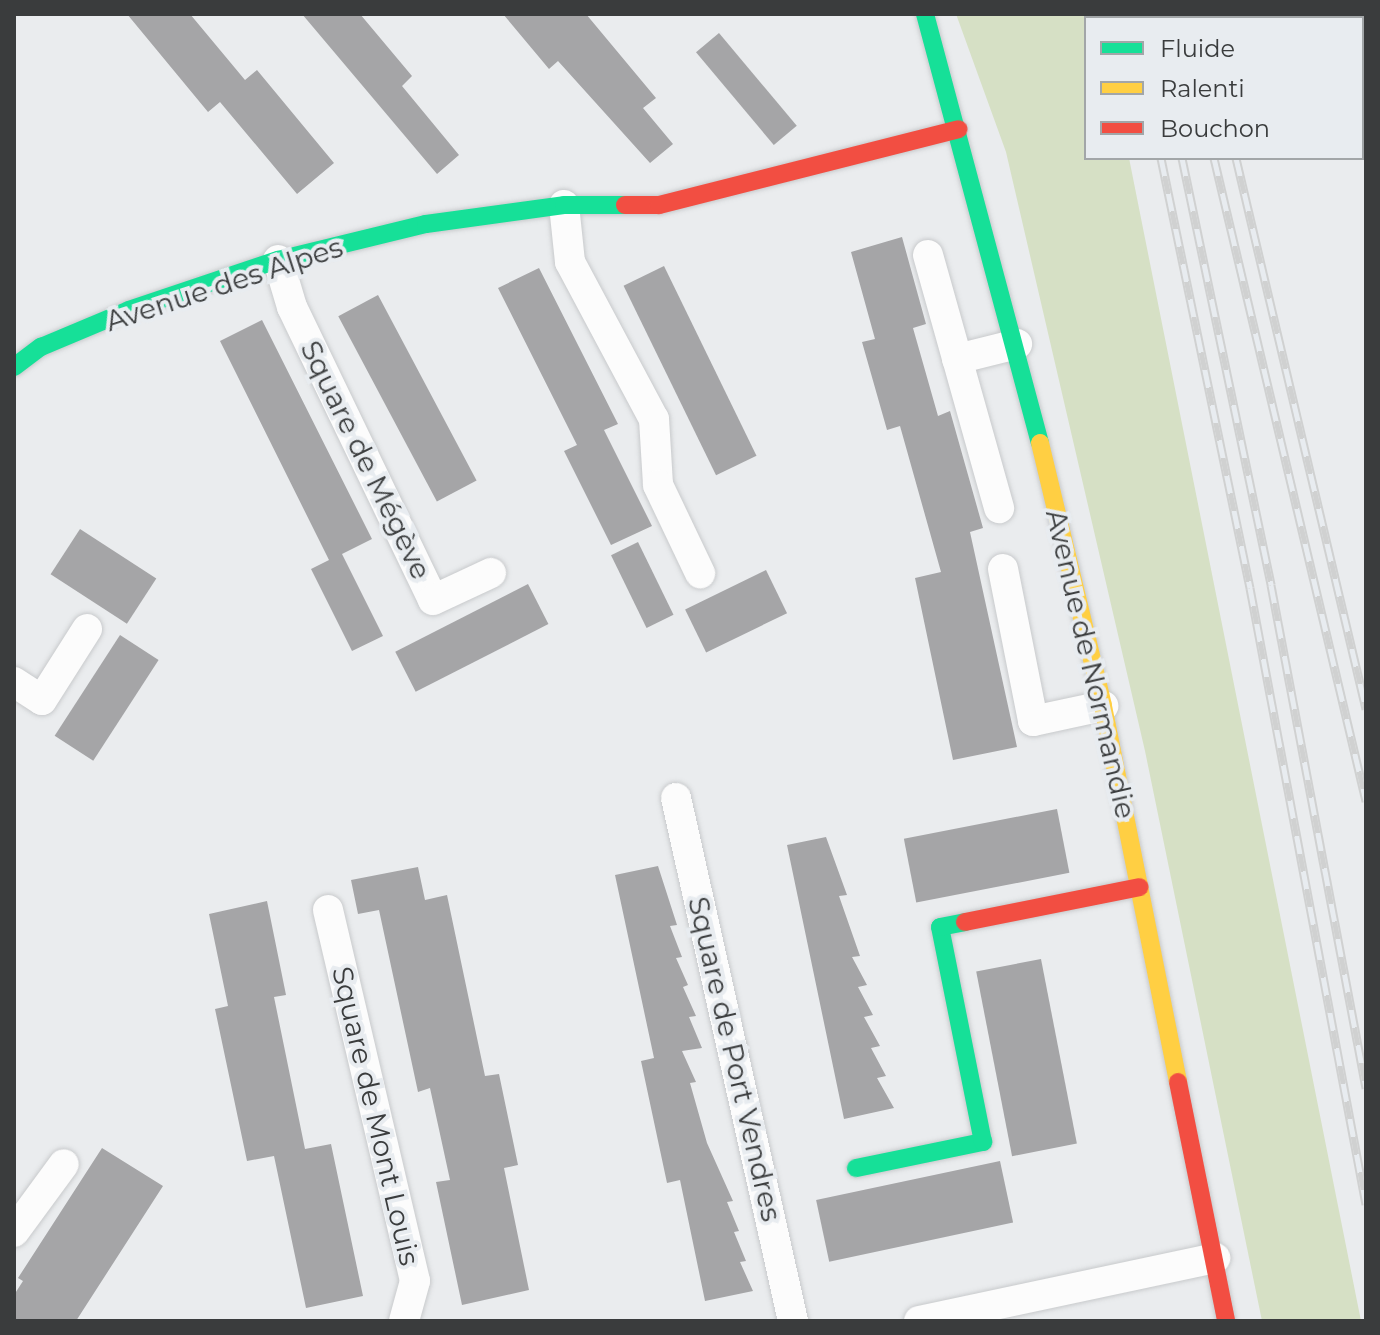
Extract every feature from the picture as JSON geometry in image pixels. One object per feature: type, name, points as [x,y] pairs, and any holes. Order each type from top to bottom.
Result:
[{"type":"street","name":"Avenue de Normandie","points":[[925,14],[1017,344],[1103,706],[1226,1321]]},
{"type":"street","name":"Avenue des Alpes","points":[[14,367],[41,347],[129,310],[278,260],[426,224],[564,205],[659,205],[959,129]]},
{"type":"street","points":[[564,205],[570,262],[654,419],[658,485],[700,573]]},
{"type":"street","points":[[928,255],[999,508]]},
{"type":"street","name":"Square de Mégève","points":[[278,260],[292,307],[433,600],[491,573]]},
{"type":"street","points":[[957,359],[1017,344]]},
{"type":"street","points":[[1003,569],[1033,721],[1103,706]]},
{"type":"street","points":[[14,682],[42,700],[87,629]]},
{"type":"street","name":"Square de Port Vendres","points":[[676,798],[793,1321]]},
{"type":"street","points":[[856,1168],[983,1142],[940,927],[1140,887]]},
{"type":"street","name":"Square de Mont Louis","points":[[328,910],[415,1281],[404,1321]]},
{"type":"street","points":[[14,1232],[64,1164]]},
{"type":"street","points":[[919,1321],[1215,1258]]},
{"type":"green space","points":[[956,14],[1101,14],[1084,16],[1084,160],[1129,160],[1361,1321],[1262,1321],[1145,751],[1006,152]]},
{"type":"building","points":[[127,14],[190,14],[245,80],[257,70],[334,163],[297,194],[220,102],[208,112]]},
{"type":"building","points":[[302,14],[360,14],[412,76],[402,86],[459,155],[437,174]]},
{"type":"building","points":[[503,14],[586,14],[656,98],[643,108],[673,144],[650,163],[558,61],[549,69]]},
{"type":"building","points":[[719,33],[797,126],[774,145],[696,52]]},
{"type":"building","points":[[902,237],[926,324],[913,328],[938,416],[950,411],[983,528],[970,532],[1017,747],[953,760],[915,578],[941,572],[900,426],[887,430],[862,342],[875,339],[851,252]]},
{"type":"building","points":[[664,266],[756,456],[716,475],[624,286]]},
{"type":"building","points":[[539,268],[618,424],[604,430],[652,526],[611,545],[564,451],[577,445],[498,288]]},
{"type":"building","points":[[378,295],[477,480],[437,502],[338,316]]},
{"type":"building","points":[[262,320],[372,539],[342,554],[383,636],[352,651],[311,569],[329,560],[220,341]]},
{"type":"building","points":[[80,529],[156,579],[127,624],[51,574]]},
{"type":"building","points":[[638,542],[674,615],[647,628],[611,555]]},
{"type":"building","points":[[766,570],[787,613],[706,653],[685,609]]},
{"type":"building","points":[[528,584],[548,624],[416,692],[395,652]]},
{"type":"building","points":[[120,635],[159,660],[93,761],[55,736]]},
{"type":"building","points":[[1057,809],[1069,873],[916,903],[904,839]]},
{"type":"building","points":[[826,837],[847,895],[839,896],[860,956],[852,957],[867,985],[858,987],[873,1015],[864,1017],[880,1046],[871,1048],[886,1076],[877,1078],[894,1108],[844,1119],[787,845]]},
{"type":"building","points":[[658,866],[677,925],[670,926],[682,957],[676,958],[688,985],[683,987],[696,1016],[689,1017],[702,1048],[682,1051],[696,1082],[690,1083],[707,1143],[733,1201],[727,1202],[739,1231],[734,1232],[746,1261],[740,1262],[753,1291],[705,1301],[680,1180],[667,1183],[641,1061],[654,1058],[615,875]]},
{"type":"building","points":[[418,867],[425,900],[447,895],[485,1076],[499,1074],[518,1165],[504,1168],[529,1290],[462,1305],[436,1182],[450,1180],[430,1088],[418,1092],[379,910],[358,914],[351,880]]},
{"type":"building","points":[[267,901],[286,995],[274,997],[305,1149],[331,1144],[363,1296],[306,1308],[274,1156],[247,1161],[215,1009],[228,1006],[209,914]]},
{"type":"building","points":[[1041,959],[1077,1144],[1012,1156],[976,972]]},
{"type":"building","points":[[102,1148],[163,1186],[76,1321],[14,1321],[14,1295],[23,1281],[18,1278]]},
{"type":"building","points":[[1000,1161],[1013,1223],[829,1262],[816,1200]]},
{"type":"railway","points":[[1161,160],[1250,588],[1366,1204]]},
{"type":"railway","points":[[1182,160],[1271,585],[1366,1088]]},
{"type":"railway","points":[[1214,160],[1366,801]]},
{"type":"railway","points":[[1236,160],[1366,709]]},
{"type":"traffic: fast","points":[[925,14],[1040,443]]},
{"type":"traffic: fast","points":[[14,367],[41,347],[129,310],[278,260],[426,224],[564,205],[625,205]]},
{"type":"traffic: fast","points":[[856,1168],[983,1142],[940,927],[965,922]]},
{"type":"traffic: slow","points":[[1040,443],[1103,706],[1178,1082]]},
{"type":"traffic: jam","points":[[625,205],[659,205],[959,129]]},
{"type":"traffic: jam","points":[[965,922],[1140,887]]},
{"type":"traffic: jam","points":[[1178,1082],[1226,1321]]}]
